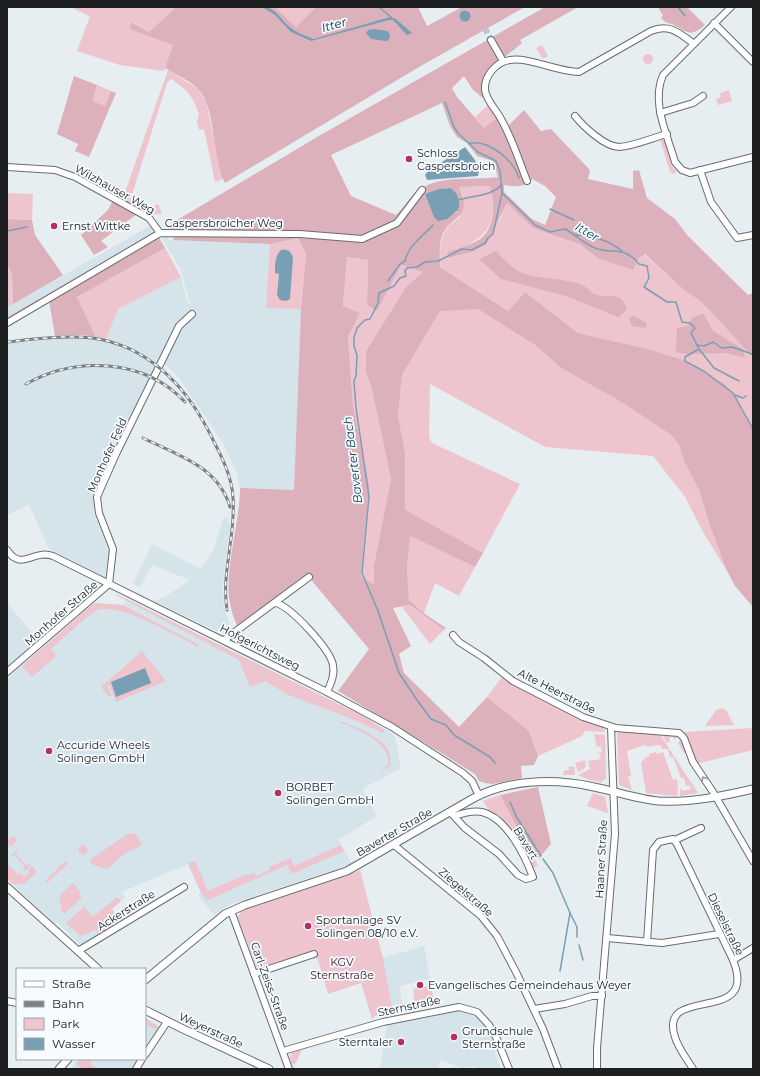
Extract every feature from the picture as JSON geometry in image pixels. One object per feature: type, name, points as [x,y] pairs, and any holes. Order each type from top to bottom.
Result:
[{"type":"main road","name":"Baverter Straße","points":[[146,979],[203,930],[231,911],[347,871],[452,814],[479,796],[508,786],[543,782],[571,783],[613,791]]},
{"type":"main road","points":[[613,791],[652,800],[669,801],[716,796],[753,789]]},
{"type":"main road","points":[[7,887],[97,968]]},
{"type":"main road","name":"Weyerstraße","points":[[146,1011],[167,1022],[266,1068]]},
{"type":"main road","points":[[58,1069],[67,1060]]},
{"type":"street","points":[[731,7],[693,43],[663,75],[657,94],[660,113],[675,162],[682,170],[690,173],[753,157]]},
{"type":"street","points":[[714,23],[753,62]]},
{"type":"street","points":[[527,181],[502,119],[486,96],[485,88],[490,73],[503,61],[516,60],[579,72],[651,30],[661,27],[676,30],[693,43]]},
{"type":"street","points":[[491,40],[503,61]]},
{"type":"street","points":[[660,113],[693,103],[703,96]]},
{"type":"street","points":[[575,116],[582,126],[609,145],[618,147],[667,134]]},
{"type":"street","name":"Wilzhauser Weg","points":[[7,167],[55,170],[75,177],[149,218],[160,233]]},
{"type":"street","points":[[700,170],[711,202],[737,238],[753,235]]},
{"type":"street","name":"Caspersbroicher Weg","points":[[7,323],[160,233],[300,234],[362,239],[397,223],[422,190]]},
{"type":"street","name":"Monhofer Feld","points":[[109,584],[113,549],[99,513],[97,497],[116,454],[179,326],[192,314]]},
{"type":"street","name":"Hofgerichtsweg","points":[[7,550],[14,559],[19,561],[37,555],[49,554],[328,692],[392,727],[464,773],[472,781],[479,796]]},
{"type":"street","points":[[224,640],[276,603],[309,577]]},
{"type":"street","name":"Monhofer Straße","points":[[7,672],[109,584]]},
{"type":"street","points":[[276,603],[284,607],[304,626],[331,658],[334,674],[328,692]]},
{"type":"street","name":"Alte Heerstraße","points":[[454,635],[459,642],[484,658],[519,685],[582,717],[611,727],[677,732],[684,738],[694,762],[716,796],[753,861]]},
{"type":"street","points":[[611,727],[613,791]]},
{"type":"street","name":"Haaner Straße","points":[[597,1069],[597,1048],[615,834],[613,791]]},
{"type":"street","points":[[725,794],[725,814]]},
{"type":"street","name":"Bavert","points":[[482,812],[496,820],[515,840],[533,877],[526,879],[518,875],[499,854],[468,830],[452,814],[482,812]]},
{"type":"street","points":[[647,942],[653,850],[656,844],[662,840],[675,840],[701,828]]},
{"type":"street","name":"Dieselstraße","points":[[675,840],[733,960],[739,978],[732,996],[725,1000],[684,1009],[675,1019],[673,1029],[675,1039],[693,1069]]},
{"type":"street","name":"Ziegelstraße","points":[[394,845],[487,922],[499,939],[534,1009],[558,1069]]},
{"type":"street","name":"Ackerstraße","points":[[78,951],[184,887]]},
{"type":"street","name":"Carl-Zeiss-Straße","points":[[231,911],[289,1069]]},
{"type":"street","points":[[606,938],[647,942],[672,942],[720,934]]},
{"type":"street","points":[[733,960],[753,948]]},
{"type":"street","points":[[254,974],[314,954]]},
{"type":"street","points":[[534,1009],[592,996],[602,996]]},
{"type":"street","name":"Sternstraße","points":[[283,1051],[383,1022],[459,1007],[476,1012],[489,1024],[509,1069]]},
{"type":"street","points":[[146,1053],[167,1022]]},
{"type":"street","points":[[136,1069],[141,1060]]},
{"type":"shaded area","points":[[176,7],[275,7],[296,27],[316,7],[418,7],[427,26],[462,7],[525,7],[419,67],[225,183],[218,160],[211,121],[204,98],[199,90],[192,84],[165,68],[173,45],[130,29],[131,22],[149,32]]},
{"type":"shaded area","points":[[545,7],[578,7],[520,40],[522,43],[494,66],[489,72],[485,79],[484,99],[473,90],[464,76],[452,88],[457,97],[484,128],[498,117],[504,130],[524,110],[541,131],[551,129],[590,170],[588,179],[633,189],[633,171],[639,170],[647,198],[675,219],[688,236],[748,295],[753,293],[753,358],[699,300],[685,291],[645,254],[640,257],[633,270],[599,259],[579,244],[533,228],[507,203],[487,244],[471,252],[447,258],[448,252],[469,245],[480,239],[489,228],[491,221],[493,207],[490,186],[459,187],[464,206],[458,217],[444,231],[441,239],[440,267],[508,311],[525,292],[578,333],[648,349],[687,361],[690,365],[725,384],[733,393],[753,429],[753,607],[735,586],[727,571],[710,526],[699,490],[685,463],[679,445],[671,435],[623,403],[561,368],[535,345],[478,309],[440,311],[402,375],[398,417],[405,454],[405,510],[483,553],[475,567],[410,536],[407,569],[409,600],[425,614],[446,628],[444,630],[410,605],[393,608],[411,646],[399,654],[404,673],[459,727],[487,697],[529,731],[538,756],[534,765],[521,766],[522,778],[492,784],[479,781],[475,774],[338,691],[369,649],[307,575],[237,626],[232,612],[229,595],[230,565],[240,488],[294,490],[301,309],[306,254],[298,238],[270,244],[173,240],[175,235],[168,231],[167,226],[324,133]],"holes":[[[442,103],[450,126],[457,137],[467,143],[477,156],[493,161],[498,177],[447,180],[428,185],[419,190],[396,215],[351,196],[331,155]],[[532,179],[545,186],[556,197],[545,225],[532,219],[504,192],[504,185],[519,186],[526,184]],[[445,188],[453,190],[459,201],[459,207],[456,213],[432,211],[426,194]],[[347,257],[368,260],[367,305],[377,311],[401,265],[423,272],[406,287],[366,351],[366,372],[372,390],[391,479],[374,565],[374,584],[361,577],[369,486],[353,405],[348,337],[360,313],[343,306]]]},
{"type":"shaded area","points":[[658,7],[687,7],[705,25],[696,31],[686,32],[664,21]]},
{"type":"shaded area","points":[[74,76],[97,85],[92,101],[105,106],[111,91],[116,93],[89,157],[75,151],[78,144],[57,134]]},
{"type":"shaded area","points":[[113,200],[137,214],[101,241],[108,247],[94,255],[81,235],[108,210]]},
{"type":"shaded area","points":[[7,219],[32,220],[35,235],[63,275],[13,304],[12,275],[7,264]]},
{"type":"shaded area","points":[[157,222],[161,228],[155,232],[7,317],[7,307]]},
{"type":"shaded area","points":[[166,236],[170,242],[173,240],[270,244],[266,308],[301,309],[294,490],[240,488],[237,473],[223,443],[179,378],[167,366],[159,362],[94,493],[94,513],[109,552],[105,577],[49,549],[29,505],[7,515],[7,341],[82,335],[106,339],[118,309],[181,277],[188,304],[190,304],[181,270],[162,239]]},
{"type":"shaded area","points":[[159,238],[165,248],[77,297],[96,337],[82,335],[55,336],[49,301]]},
{"type":"shaded area","points":[[496,251],[510,265],[519,271],[528,275],[577,283],[599,296],[618,297],[625,303],[627,310],[618,317],[566,296],[501,279],[479,259]]},
{"type":"shaded area","points":[[703,313],[713,331],[743,349],[745,358],[726,353],[686,354],[676,352],[677,328],[688,326],[692,318]]},
{"type":"shaded area","points":[[633,315],[646,323],[646,328],[632,326],[629,319]]},
{"type":"shaded area","points":[[224,517],[228,518],[230,531],[224,571],[224,608],[231,629],[223,634],[154,601],[165,597],[190,580],[152,565],[140,587],[133,584],[152,544],[201,569],[213,551]]},
{"type":"shaded area","points":[[126,598],[359,714],[389,732],[395,736],[401,768],[362,789],[377,816],[338,840],[352,864],[231,904],[215,915],[198,896],[201,893],[188,864],[122,892],[125,897],[112,909],[120,923],[82,947],[57,922],[55,924],[7,879],[7,678],[94,603],[123,605]]},
{"type":"shaded area","points":[[7,603],[38,640],[7,666]]},
{"type":"shaded area","points":[[538,787],[551,844],[539,858],[521,835],[500,795]]},
{"type":"shaded area","points":[[424,946],[430,979],[399,986],[403,1006],[401,1010],[393,1012],[383,958]]},
{"type":"shaded area","name":"Grundschule Sternstraße","points":[[461,1010],[476,1016],[485,1025],[494,1042],[493,1048],[500,1067],[494,1069],[477,1069],[476,1066],[462,1068],[441,1060],[437,1069],[380,1069],[387,1024]]},
{"type":"shaded area","points":[[146,1019],[160,1027],[146,1049]]},
{"type":"shaded area","points":[[78,1060],[139,1060],[134,1069],[70,1069]]},
{"type":"green space","points":[[70,7],[176,7],[149,32],[132,22],[130,28],[173,45],[164,71],[120,65],[77,51],[90,16]]},
{"type":"green space","points":[[275,7],[316,7],[296,27]]},
{"type":"green space","points":[[542,45],[548,56],[543,59],[536,48]]},
{"type":"green space","points":[[646,54],[650,54],[652,55],[652,63],[646,64],[643,61],[643,57]]},
{"type":"green space","points":[[168,70],[198,89],[206,102],[223,179],[215,182],[204,129],[199,130],[197,122],[199,114],[194,103],[189,94],[171,79],[167,83],[130,201],[146,210],[158,204],[162,213],[152,214],[142,212],[122,201]]},
{"type":"green space","points":[[97,85],[111,91],[105,106],[91,101]]},
{"type":"green space","points":[[729,90],[732,101],[718,105],[716,99],[721,97],[720,93]]},
{"type":"green space","points":[[488,105],[498,117],[484,128],[475,117]]},
{"type":"green space","points":[[660,139],[664,140],[672,166],[677,171],[674,174],[670,172]]},
{"type":"green space","points":[[490,186],[492,195],[491,220],[484,233],[478,239],[469,244],[471,252],[500,220],[507,202],[533,228],[579,244],[599,259],[633,270],[640,257],[644,254],[685,291],[699,300],[753,358],[753,429],[733,393],[725,384],[690,365],[687,361],[648,349],[578,333],[525,292],[508,311],[440,267],[441,244],[444,233],[447,228],[460,217],[463,195],[459,187]]},
{"type":"green space","points":[[7,193],[33,194],[32,220],[7,219]]},
{"type":"green space","points":[[156,232],[155,234],[7,321],[7,317]]},
{"type":"green space","points":[[299,237],[306,254],[301,309],[266,308],[270,244]]},
{"type":"green space","points":[[165,248],[181,277],[118,309],[106,339],[96,337],[77,297]]},
{"type":"green space","points":[[347,257],[368,260],[367,305],[377,311],[401,265],[423,272],[406,287],[366,351],[366,372],[372,390],[391,479],[374,565],[374,584],[361,577],[365,533],[359,440],[353,405],[348,337],[360,313],[343,306]]},
{"type":"green space","points":[[7,264],[12,275],[13,304],[7,307]]},
{"type":"green space","points":[[454,308],[478,309],[494,318],[535,345],[561,368],[623,403],[671,435],[679,445],[685,463],[699,490],[710,526],[727,571],[703,532],[685,497],[653,456],[545,447],[430,384],[429,437],[432,443],[520,484],[483,553],[405,511],[405,482],[398,417],[402,375],[440,311]]},
{"type":"green space","points":[[410,536],[475,567],[459,596],[435,583],[424,613],[409,600],[407,569]]},
{"type":"green space","points":[[116,594],[359,714],[385,730],[383,733],[347,717],[286,694],[265,681],[250,687],[239,660]]},
{"type":"green space","points":[[94,603],[123,605],[199,645],[198,647],[149,622],[120,611],[108,609],[98,610],[82,621],[51,649],[56,656],[32,677],[22,666]]},
{"type":"green space","points":[[410,605],[444,630],[430,644],[402,607]]},
{"type":"green space","points":[[142,651],[166,681],[116,702],[109,685],[107,686],[112,696],[109,697],[101,687]]},
{"type":"green space","points":[[502,677],[556,707],[604,728],[605,732],[585,731],[582,736],[538,756],[529,731],[487,697]]},
{"type":"green space","points":[[722,708],[726,710],[734,725],[705,726],[716,710]]},
{"type":"green space","points":[[339,722],[344,722],[376,737],[387,749],[390,757],[390,766],[380,772],[389,763],[383,748],[363,732]]},
{"type":"green space","points":[[753,728],[753,750],[696,764],[682,732]]},
{"type":"green space","points":[[620,731],[659,733],[698,793],[680,796],[680,788],[683,791],[691,789],[690,785],[686,786],[684,778],[681,778],[673,757],[670,757],[668,749],[662,749],[660,745],[646,747],[645,745],[627,751],[631,776],[628,777],[632,790],[619,785],[617,733]]},
{"type":"green space","points":[[661,733],[679,735],[688,753],[684,753],[678,743],[680,741],[678,737],[674,739],[672,736],[669,738],[670,741],[667,743]]},
{"type":"green space","points":[[594,734],[605,735],[606,778],[601,782],[589,780],[578,775],[590,769],[588,761],[601,759],[600,754],[596,753],[602,752],[601,746],[597,747]]},
{"type":"green space","points":[[656,752],[657,754],[663,752],[673,780],[677,779],[677,796],[646,793],[641,763],[645,758],[650,756],[649,754]]},
{"type":"green space","points":[[585,760],[586,767],[578,772],[575,763]]},
{"type":"green space","points":[[574,766],[574,775],[564,775],[563,771],[569,770],[568,767]]},
{"type":"green space","points":[[593,793],[605,797],[608,813],[587,806]]},
{"type":"green space","points":[[500,795],[521,835],[516,838],[491,814],[483,801]]},
{"type":"green space","points":[[132,833],[137,835],[142,845],[124,854],[107,869],[91,864],[91,859],[126,835]]},
{"type":"green space","points":[[13,836],[18,840],[10,847],[7,841]]},
{"type":"green space","points":[[83,845],[88,850],[83,855],[78,850]]},
{"type":"green space","points":[[341,845],[344,851],[292,874],[287,865],[208,900],[201,893],[188,863],[195,861],[208,891],[247,874],[254,873],[256,876],[270,870],[269,867],[291,858],[294,866]]},
{"type":"green space","points":[[17,850],[18,851],[16,854],[27,866],[29,864],[31,865],[25,871],[23,869],[25,867],[15,855],[12,857],[11,856]]},
{"type":"green space","points":[[533,855],[538,866],[533,868],[528,858]]},
{"type":"green space","points":[[65,861],[68,864],[47,883],[45,881]]},
{"type":"green space","points":[[7,863],[18,875],[20,873],[24,877],[30,872],[28,870],[32,866],[37,872],[24,884],[13,884],[7,879]]},
{"type":"green space","name":"Sportanlage SV Solingen 08/10 e.V.","points":[[360,870],[383,958],[393,1012],[375,1016],[372,1019],[361,983],[328,994],[315,950],[259,968],[256,966],[238,917],[242,910],[347,876]]},
{"type":"green space","points":[[73,883],[81,893],[79,895],[82,898],[64,914],[61,911],[62,908],[59,902],[61,898],[59,896]]},
{"type":"green space","points":[[117,897],[121,901],[112,909],[120,923],[100,936],[96,930],[81,936],[65,922],[67,922],[84,907],[93,917]]},
{"type":"green space","points":[[431,986],[435,1006],[414,1010],[413,989]]},
{"type":"green space","points":[[146,1019],[158,1026],[156,1030],[146,1024]]},
{"type":"green space","points":[[302,1049],[296,1063],[292,1065],[290,1058],[291,1053]]},
{"type":"green space","points":[[78,1060],[91,1060],[91,1065],[98,1069],[81,1069],[76,1063]]},
{"type":"water","points":[[262,7],[271,9],[294,30],[302,35],[314,39],[390,17],[396,19],[412,33],[407,35],[393,20],[389,20],[311,41],[291,32],[275,15]]},
{"type":"water","points":[[463,11],[467,11],[469,12],[469,20],[463,21],[460,18],[460,14]]},
{"type":"water","points":[[373,29],[387,31],[390,34],[389,40],[371,39],[366,33],[368,30]]},
{"type":"water","points":[[465,147],[477,164],[479,172],[478,176],[427,180],[425,175],[428,171]]},
{"type":"water","points":[[450,188],[455,192],[458,198],[458,210],[447,219],[438,221],[434,217],[425,194],[439,189]]},
{"type":"water","points":[[281,250],[288,251],[293,257],[290,299],[286,301],[280,300],[277,295],[279,274],[275,273],[275,263]]},
{"type":"water","points":[[145,668],[151,683],[116,697],[111,682]]},
{"type":"waterway","points":[[379,7],[391,17]]},
{"type":"waterway","points":[[678,7],[685,16]]},
{"type":"waterway","name":"Itter","points":[[445,102],[454,127],[458,133],[478,152],[496,161],[500,171],[502,193],[535,225],[550,232],[565,229],[595,248],[607,251],[623,252],[634,258],[639,264],[647,266],[649,278],[644,287],[667,302],[676,302],[682,322],[690,323],[695,328],[691,333],[699,349],[685,357],[685,361],[705,372],[733,393],[753,429]]},
{"type":"waterway","points":[[470,143],[478,143],[493,148],[506,158],[516,171],[519,178]]},
{"type":"waterway","points":[[458,200],[487,194],[502,185]]},
{"type":"waterway","name":"Baverter Bach","points":[[495,763],[490,757],[454,735],[446,725],[431,719],[417,700],[399,673],[378,611],[362,573],[369,496],[356,408],[354,381],[356,376],[357,355],[354,346],[354,337],[357,328],[365,320],[370,319],[378,303],[379,293],[394,286],[400,278],[406,276],[405,271],[407,268],[417,267],[425,262],[438,261],[462,249],[472,250],[485,243],[493,234],[502,193]]},
{"type":"waterway","points":[[550,209],[574,220]]},
{"type":"waterway","points":[[388,281],[400,264],[405,261],[409,251],[416,242],[433,225]]},
{"type":"waterway","points":[[7,231],[27,227]]},
{"type":"waterway","points":[[574,235],[600,239],[622,251]]},
{"type":"waterway","points":[[697,345],[704,346],[713,342],[722,348],[732,347],[752,354]]},
{"type":"waterway","points":[[699,349],[714,368],[739,381]]},
{"type":"waterway","points":[[735,395],[743,398],[746,396]]},
{"type":"waterway","name":"Baverter Bach","points":[[510,802],[516,816],[541,856]]},
{"type":"waterway","name":"Baverter Bach","points":[[543,859],[553,873],[570,913],[560,971]]},
{"type":"waterway","points":[[570,913],[577,927],[577,937]]},
{"type":"waterway","points":[[579,945],[583,960]]},
{"type":"tunnel","points":[[485,28],[491,40]]},
{"type":"railway","points":[[7,342],[71,337],[92,338],[112,342],[130,349],[146,358],[161,369],[187,397],[208,430],[228,472],[232,489],[233,512],[226,582],[227,610]]},
{"type":"railway","points":[[26,384],[45,375],[66,369],[87,366],[108,366],[130,370],[150,377],[168,387],[185,402]]},
{"type":"railway","points":[[143,438],[182,456],[206,472],[216,481],[224,493],[230,507]]},
{"type":"place","name":"Schloss Caspersbroich","points":[[409,159]]},
{"type":"place","name":"Ernst Wittke","points":[[54,226]]},
{"type":"place","name":"Accuride Wheels Solingen GmbH","points":[[49,751]]},
{"type":"place","name":"BORBET Solingen GmbH","points":[[278,793]]},
{"type":"place","name":"Sportanlage SV Solingen 08/10 e.V.","points":[[308,926]]},
{"type":"place","name":"Evangelisches Gemeindehaus Weyer","points":[[420,985]]},
{"type":"place","name":"Grundschule Sternstraße","points":[[454,1037]]},
{"type":"place","name":"Sterntaler","points":[[401,1042]]},
{"type":"park label","name":"KGV Sternstraße","points":[[342,968]]}]
